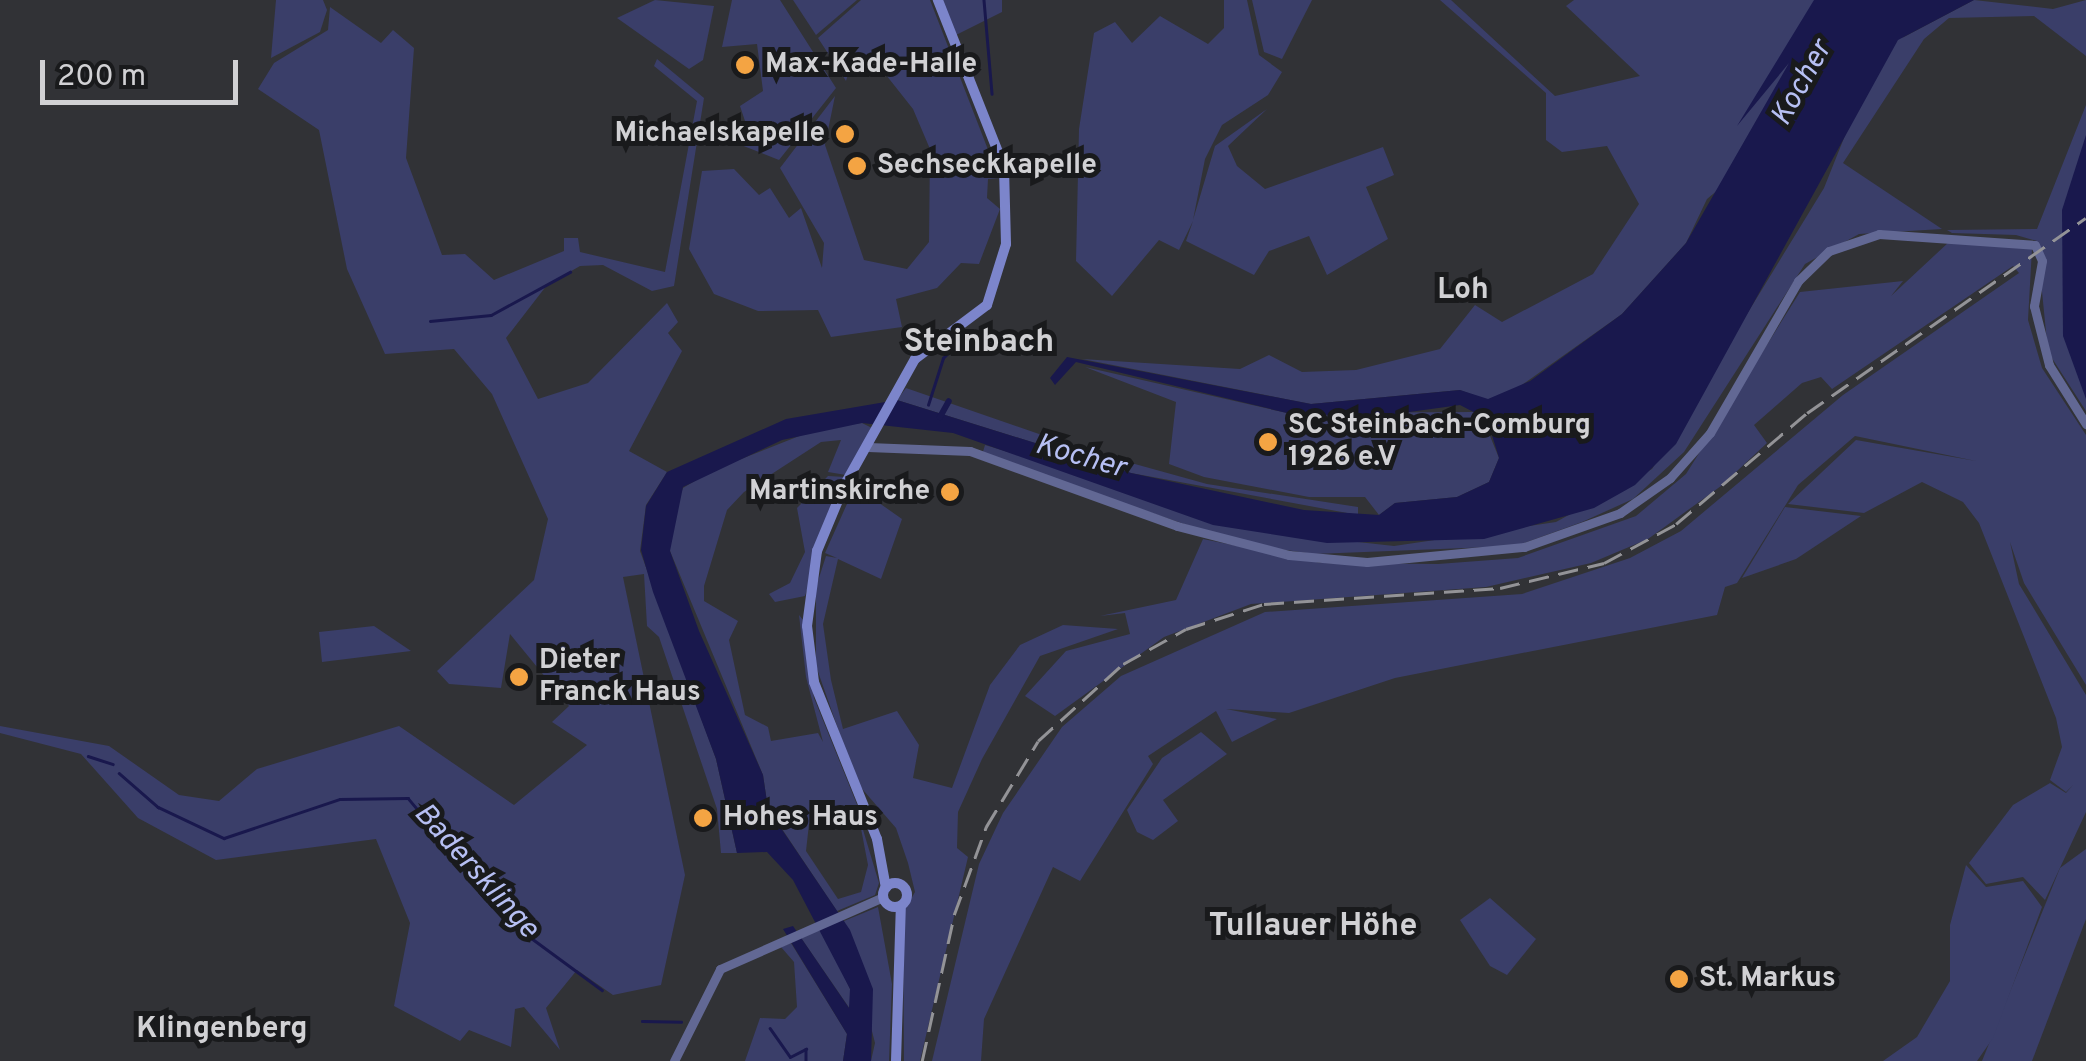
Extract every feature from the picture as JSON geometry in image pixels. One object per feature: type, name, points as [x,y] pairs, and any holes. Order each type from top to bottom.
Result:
[{"type":"main road","points":[[896,928],[885,895],[884,862],[833,742],[807,626],[818,551],[868,447],[923,349],[992,297],[1010,211],[1004,167],[938,0]]},
{"type":"main road","points":[[885,895],[907,893],[896,928],[896,1061]]},
{"type":"main road","points":[[885,895],[901,906]]},
{"type":"street","points":[[868,447],[970,452],[1289,555],[1366,562],[1524,547],[1620,513],[1670,478],[1710,432],[1798,281],[1829,251],[1879,234],[2036,245],[2042,261],[2034,306],[2049,365],[2086,424]]},
{"type":"street","points":[[674,1061],[720,969],[885,895]]},
{"type":"shaded area","points":[[276,0],[323,0],[327,10],[320,32],[271,58]]},
{"type":"shaded area","points":[[655,0],[714,6],[703,60],[689,69],[617,18]]},
{"type":"shaded area","points":[[732,0],[780,0],[836,88],[779,160],[736,143],[748,130],[740,106],[763,91],[757,44],[722,47]]},
{"type":"shaded area","points":[[793,0],[857,0],[816,35]]},
{"type":"shaded area","points":[[861,0],[930,0],[999,178],[988,179],[987,198],[1000,209],[979,264],[961,263],[937,288],[896,299],[902,327],[831,337],[818,310],[758,311],[714,294],[689,249],[702,171],[734,169],[759,195],[770,188],[789,218],[801,208],[822,268],[824,243],[780,168],[835,96],[825,145],[864,260],[907,269],[929,242],[930,149],[913,109],[875,61],[850,68],[846,81],[818,38]]},
{"type":"shaded area","points":[[942,0],[1002,0],[1002,12],[956,35]]},
{"type":"shaded area","points":[[1224,0],[1247,0],[1259,55],[1282,72],[1268,95],[1222,125],[1205,159],[1193,220],[1215,146],[1267,109],[1228,146],[1237,166],[1265,189],[1383,147],[1394,175],[1366,187],[1388,239],[1327,275],[1309,236],[1269,251],[1254,275],[1186,241],[1193,221],[1179,250],[1159,240],[1112,296],[1076,261],[1079,129],[1094,33],[1115,22],[1132,43],[1160,16],[1208,44],[1224,28]]},
{"type":"shaded area","points":[[1252,0],[1312,0],[1282,59],[1264,52]]},
{"type":"shaded area","points":[[1440,0],[1451,0],[1555,96],[1640,76],[1566,6],[1574,0],[1958,0],[1934,10],[1902,38],[1974,0],[2053,9],[2086,0],[2086,56],[2034,16],[1949,18],[1924,39],[1843,163],[1942,229],[1859,234],[1805,264],[1684,452],[1633,499],[1516,546],[1314,554],[1243,544],[982,455],[985,445],[1277,533],[1394,546],[1556,522],[1652,469],[1824,188],[1858,103],[1897,41],[1707,199],[1686,243],[1622,314],[1481,414],[1499,458],[1489,482],[1457,497],[1395,503],[1379,515],[1365,497],[1309,497],[1204,477],[1169,464],[1176,402],[1085,367],[1287,413],[1473,412],[1481,398],[1460,390],[1311,404],[1082,359],[1240,369],[1269,355],[1302,372],[1356,370],[1440,349],[1475,305],[1502,322],[1593,274],[1639,204],[1607,146],[1562,152],[1546,140],[1546,93]]},
{"type":"shaded area","points":[[330,7],[381,43],[393,30],[414,48],[406,158],[442,255],[465,254],[494,280],[564,251],[564,238],[578,238],[580,252],[665,272],[697,101],[654,66],[657,59],[704,98],[674,286],[652,291],[603,265],[580,266],[547,285],[506,338],[538,399],[588,383],[667,303],[678,322],[668,333],[682,351],[629,451],[667,472],[646,505],[640,551],[716,759],[737,853],[721,853],[717,809],[659,637],[647,626],[644,574],[623,577],[685,875],[661,985],[613,995],[577,970],[546,1008],[560,1050],[524,1007],[515,1009],[511,1047],[469,1030],[460,1041],[394,1006],[410,923],[376,839],[216,860],[138,818],[81,754],[0,733],[0,726],[109,746],[179,795],[219,801],[257,769],[399,726],[514,805],[587,745],[552,722],[569,706],[510,634],[501,688],[449,684],[437,671],[534,580],[548,519],[492,394],[454,349],[385,354],[347,269],[319,130],[258,89],[274,63],[328,30]]},
{"type":"shaded area","points":[[2086,105],[2086,411],[2048,352],[2037,241],[2016,235],[1947,230],[2037,229]]},
{"type":"shaded area","points":[[1950,241],[2032,249],[2028,320],[2042,368],[2086,435],[2086,685],[2024,583],[2010,542],[2019,584],[2086,695],[2086,812],[2045,900],[2023,877],[1986,884],[1969,863],[2013,805],[2050,783],[2066,793],[2073,785],[2066,792],[2050,780],[2062,747],[2056,718],[1979,523],[1963,502],[1922,482],[1864,513],[1788,504],[1856,440],[1976,461],[1855,436],[1798,485],[1737,583],[1725,587],[1717,615],[1395,678],[1289,713],[1226,709],[1277,719],[1232,742],[1216,711],[1148,756],[1153,764],[1080,881],[1053,867],[984,1019],[981,1061],[932,1061],[979,864],[1003,813],[1062,727],[1121,676],[1265,612],[1522,594],[1630,558],[1681,531],[1843,395],[2019,273],[2013,266],[1832,389],[1821,377],[1802,383],[1754,425],[1767,443],[1721,486],[1648,539],[1591,563],[1486,587],[1251,604],[1164,637],[1055,716],[1025,696],[1066,651],[1130,634],[1125,613],[1100,616],[1176,600],[1203,539],[1321,563],[1438,564],[1518,558],[1636,516],[1686,474],[1800,292],[1903,281],[1891,296]]},
{"type":"shaded area","points":[[906,388],[1088,451],[1207,484],[1358,507],[1358,515],[1131,473],[897,400]]},
{"type":"shaded area","points":[[862,423],[874,429],[846,475],[828,472],[841,440],[821,442],[744,492],[727,510],[704,586],[704,601],[738,621],[729,640],[745,715],[768,727],[771,741],[818,733],[823,742],[806,677],[799,615],[804,621],[814,698],[858,807],[809,824],[806,851],[838,899],[861,892],[868,865],[858,813],[879,883],[875,895],[837,911],[768,808],[763,775],[670,551],[670,520],[683,488],[713,470],[822,427]]},
{"type":"shaded area","points":[[828,476],[845,477],[805,596],[775,602],[769,594],[790,583],[805,552],[797,508]]},
{"type":"shaded area","points":[[855,486],[902,519],[881,579],[838,559],[823,624],[831,680],[843,729],[897,711],[919,745],[913,778],[952,788],[990,685],[1020,645],[1063,625],[1118,629],[1040,656],[982,759],[958,812],[957,848],[968,857],[920,1061],[904,1061],[903,913],[915,892],[908,863],[896,828],[857,783],[816,666],[816,587],[826,556],[837,558],[825,553]]},
{"type":"shaded area","points":[[1785,507],[1861,516],[1796,559],[1742,578]]},
{"type":"shaded area","points":[[374,626],[411,651],[322,662],[319,632]]},
{"type":"shaded area","points":[[1201,732],[1227,754],[1163,800],[1178,821],[1153,840],[1137,832],[1127,810],[1162,758]]},
{"type":"shaded area","points":[[2086,849],[2086,919],[2032,1061],[1982,1061],[2060,868]]},
{"type":"shaded area","points":[[1966,865],[1986,887],[2023,881],[2042,907],[1993,1038],[1977,1061],[1883,1061],[1917,1037],[1950,981],[1950,925]]},
{"type":"shaded area","points":[[1490,898],[1536,939],[1507,975],[1490,966],[1460,920]]},
{"type":"shaded area","points":[[878,907],[892,984],[889,1061],[871,1061],[875,1043],[844,921]]},
{"type":"shaded area","points":[[820,922],[850,989],[850,1009],[797,932]]},
{"type":"shaded area","points":[[791,943],[847,1034],[843,1061],[745,1061],[760,1018],[785,1019],[797,1007],[794,962],[781,947]]},
{"type":"water","name":"Kocher","points":[[1814,0],[1974,0],[1898,40],[1676,444],[1635,485],[1594,508],[1484,539],[1327,543],[1213,525],[953,433],[862,423],[782,440],[683,487],[670,551],[699,631],[763,775],[768,809],[850,930],[873,989],[871,1061],[843,1061],[847,1034],[783,929],[793,926],[849,1008],[850,989],[793,880],[767,852],[737,853],[716,759],[653,592],[641,550],[646,506],[667,472],[786,419],[897,400],[1131,473],[1304,510],[1379,515],[1395,503],[1457,497],[1489,482],[1499,458],[1487,419],[1460,405],[1373,417],[1287,413],[1076,362],[1055,385],[1050,378],[1067,357],[1311,404],[1460,390],[1488,399],[1530,381],[1622,314],[1686,243],[1789,63],[1737,126]]},
{"type":"water","points":[[2086,135],[2086,399],[2063,336],[2062,210]]},
{"type":"waterway","points":[[984,0],[992,94]]},
{"type":"waterway","points":[[430,321],[491,315],[570,272]]},
{"type":"waterway","points":[[928,405],[943,358],[962,338]]},
{"type":"waterway","points":[[940,417],[949,401]]},
{"type":"waterway","name":"Badersklinge","points":[[88,756],[113,764]]},
{"type":"waterway","name":"Badersklinge","points":[[119,773],[158,807],[224,838],[340,799],[408,798],[515,926],[602,990]]},
{"type":"waterway","name":"Badersklinge","points":[[642,1021],[681,1022]]},
{"type":"waterway","points":[[770,1028],[790,1057],[806,1049],[806,1061]]},
{"type":"railway","points":[[922,1061],[954,915],[986,827],[1038,741],[1123,664],[1186,629],[1264,604],[1500,588],[1604,563],[1676,524],[1807,413],[2086,218]]},
{"type":"place","name":"Max-Kade-Halle","points":[[745,65]]},
{"type":"place","name":"Michaelskapelle","points":[[845,134]]},
{"type":"place","name":"Sechseckkapelle","points":[[857,166]]},
{"type":"place","name":"SC Steinbach-Comburg 1926 e.V","points":[[1268,442]]},
{"type":"place","name":"Martinskirche","points":[[950,492]]},
{"type":"place","name":"Dieter Franck Haus","points":[[519,677]]},
{"type":"place","name":"Hohes Haus","points":[[703,818]]},
{"type":"place","name":"St. Markus","points":[[1679,979]]},
{"type":"district","name":"Loh","points":[[1463,291]]},
{"type":"district","name":"Steinbach","points":[[979,343]]},
{"type":"district","name":"Tullauer Höhe","points":[[1313,927]]},
{"type":"district","name":"Klingenberg","points":[[222,1030]]}]
